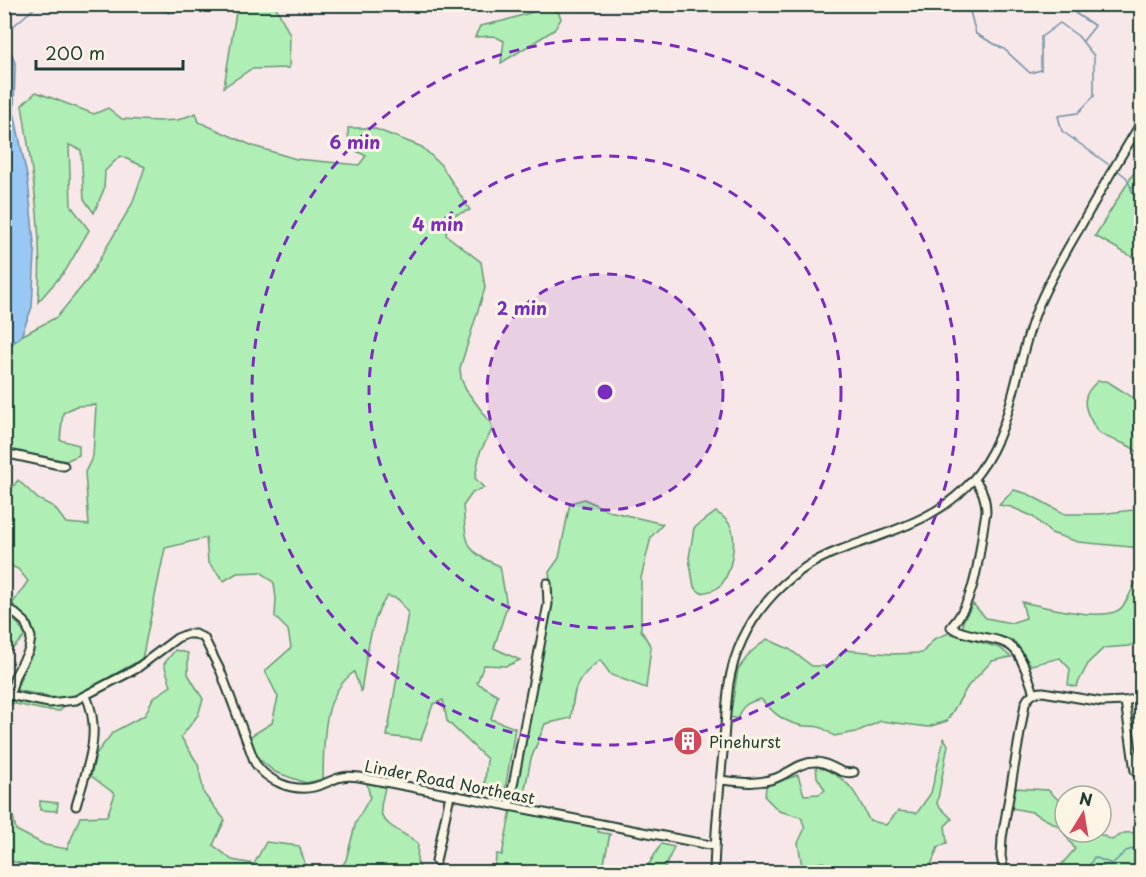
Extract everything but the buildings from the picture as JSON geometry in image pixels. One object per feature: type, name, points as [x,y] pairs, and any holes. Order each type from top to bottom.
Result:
[{"type":"street","points":[[714,873],[720,780],[731,675],[747,632],[766,603],[787,581],[809,565],[838,551],[924,519],[946,505],[974,479],[995,447],[1005,422],[1026,340],[1043,294],[1142,121]]},
{"type":"street","points":[[4,453],[64,466]]},
{"type":"street","points":[[4,470],[4,477]]},
{"type":"street","points":[[974,479],[982,491],[986,512],[971,592],[963,611],[951,627],[961,633],[1009,646],[1017,654],[1034,693]]},
{"type":"street","points":[[509,806],[548,604],[547,583]]},
{"type":"street","points":[[4,604],[26,622],[31,637],[29,650],[7,694]]},
{"type":"street","name":"Linder Road Northeast","points":[[7,694],[58,703],[76,700],[136,669],[177,638],[195,634],[204,638],[209,646],[240,719],[251,756],[258,768],[269,778],[283,784],[302,788],[337,777],[348,776],[715,846]]},
{"type":"street","points":[[1004,873],[1001,856],[1002,838],[1024,704],[1029,697],[1034,693],[1043,692],[1102,702],[1125,701],[1142,697]]},
{"type":"street","points":[[76,806],[94,739],[93,713],[86,696]]},
{"type":"street","points":[[1125,701],[1136,771],[1142,778]]},
{"type":"street","points":[[720,780],[765,782],[803,764],[814,762],[826,763],[845,774],[854,772]]},
{"type":"street","points":[[436,861],[450,795]]},
{"type":"green space","points":[[236,5],[275,5],[290,35],[289,68],[251,69],[224,87],[236,12]]},
{"type":"green space","points":[[549,7],[559,13],[561,19],[554,30],[501,63],[504,41],[494,36],[475,37],[480,26]]},
{"type":"green space","points":[[36,92],[94,114],[108,108],[122,119],[178,120],[196,113],[199,122],[253,146],[296,159],[359,165],[366,156],[349,147],[348,128],[373,128],[422,147],[441,165],[470,210],[448,217],[446,235],[481,262],[485,288],[460,368],[466,390],[491,423],[492,430],[480,452],[475,478],[484,488],[473,492],[463,506],[466,537],[469,544],[479,555],[500,566],[507,606],[494,648],[520,660],[507,666],[484,665],[477,683],[498,695],[491,719],[515,728],[504,797],[484,792],[487,759],[447,721],[443,700],[433,704],[421,740],[387,736],[408,613],[398,599],[388,596],[377,615],[373,628],[361,692],[354,672],[343,682],[330,707],[326,721],[323,779],[306,783],[275,772],[255,756],[249,737],[272,723],[278,697],[265,671],[291,648],[288,630],[275,617],[274,583],[261,572],[237,573],[224,581],[208,562],[206,538],[165,548],[142,659],[76,696],[60,699],[16,690],[34,645],[32,625],[12,604],[28,581],[18,569],[5,563],[5,497],[18,480],[38,499],[54,507],[66,523],[89,525],[85,472],[93,456],[96,405],[76,406],[63,413],[60,440],[79,445],[79,455],[66,461],[5,449],[4,350],[21,336],[57,317],[88,279],[132,204],[145,167],[120,156],[105,171],[104,189],[94,213],[84,199],[81,150],[69,145],[71,206],[89,230],[66,270],[38,302],[38,228],[22,105]]},
{"type":"green space","points":[[1141,161],[1141,262],[1095,236]]},
{"type":"green space","points":[[1098,381],[1107,381],[1141,403],[1141,457],[1132,448],[1097,431],[1086,410],[1085,400],[1086,395]]},
{"type":"green space","points":[[1014,490],[1028,494],[1065,514],[1100,514],[1141,509],[1141,548],[1078,542],[1051,533],[1032,516],[1011,507],[999,505]]},
{"type":"green space","points":[[584,499],[609,511],[663,524],[651,537],[641,578],[641,630],[651,647],[646,688],[611,675],[600,660],[585,673],[577,685],[571,718],[545,724],[531,759],[523,798],[513,798],[552,595],[549,572],[559,558],[570,503]]},
{"type":"green space","points":[[716,512],[730,525],[733,539],[732,557],[727,575],[719,587],[701,593],[694,587],[689,558],[694,528]]},
{"type":"green space","points":[[1141,575],[1141,642],[1128,646],[1104,648],[1089,662],[1076,687],[1068,685],[1070,669],[1060,658],[1031,665],[1012,640],[963,629],[963,621],[973,604],[986,618],[1011,623],[1026,618],[1022,602],[1090,614],[1115,612],[1125,603]]},
{"type":"green space","points":[[5,612],[19,625],[25,636],[8,653],[5,653]]},
{"type":"green space","points":[[949,633],[1000,648],[1011,657],[992,661],[968,686],[947,721],[928,727],[881,721],[856,732],[834,736],[818,727],[802,726],[784,720],[761,699],[746,705],[737,719],[730,717],[738,669],[751,652],[767,639],[789,649],[812,666],[830,666],[844,650],[891,654],[922,653],[934,639]]},
{"type":"green space","points":[[175,650],[188,653],[188,674],[203,699],[198,715],[181,737],[198,764],[204,794],[225,820],[213,845],[232,860],[254,864],[266,842],[299,846],[307,869],[339,871],[346,860],[356,822],[370,797],[367,783],[385,787],[381,809],[383,817],[391,826],[418,843],[417,861],[422,872],[119,872],[38,867],[5,860],[5,779],[16,830],[45,845],[67,849],[80,817],[107,816],[115,794],[91,776],[96,754],[113,732],[145,715],[153,698],[171,686],[164,664]]},
{"type":"green space","points":[[5,697],[64,706],[60,711],[11,703],[5,714]]},
{"type":"green space","points":[[944,738],[948,745],[937,804],[952,819],[945,826],[947,843],[938,847],[930,868],[932,872],[832,872],[823,862],[802,866],[798,843],[805,828],[801,817],[779,811],[765,797],[766,786],[798,775],[804,795],[819,794],[825,790],[817,777],[816,766],[836,775],[850,786],[869,820],[886,825],[898,811],[917,813],[931,793]]},
{"type":"green space","points":[[1015,788],[1048,790],[1053,795],[1053,823],[1032,812],[1011,808]]},
{"type":"green space","points":[[40,801],[58,803],[57,811],[40,810]]},
{"type":"green space","points":[[511,810],[599,828],[598,832],[610,834],[604,863],[606,872],[493,872],[497,854],[502,855]]},
{"type":"green space","points":[[1141,832],[1141,872],[1107,872],[1102,865],[1094,868],[1093,872],[1063,872],[1062,864],[1075,849],[1072,844],[1113,844],[1113,839],[1124,833]]},
{"type":"green space","points":[[661,844],[674,847],[663,872],[639,872],[648,866]]},
{"type":"water","points":[[4,31],[15,63],[14,112],[28,181],[35,253],[32,307],[21,336],[5,350]]},
{"type":"waterway","points":[[4,34],[39,4]]},
{"type":"waterway","points":[[146,4],[169,13],[201,4]]},
{"type":"waterway","points":[[968,4],[976,34],[1004,49],[1030,73],[1041,70],[1041,37],[1060,23],[1078,36],[1094,56],[1094,96],[1078,113],[1058,116],[1062,131],[1112,167]]},
{"type":"waterway","points":[[1079,4],[1075,13],[1095,26],[1083,41]]},
{"type":"waterway","points":[[1116,169],[1127,178],[1142,217]]},
{"type":"waterway","points":[[1131,187],[1142,184]]},
{"type":"waterway","points":[[1086,872],[1094,857],[1112,864],[1126,851],[1142,846]]},
{"type":"waterway","points":[[1142,856],[1138,861],[1142,870]]},
{"type":"place","name":"Pinehurst","points":[[688,741]]}]
